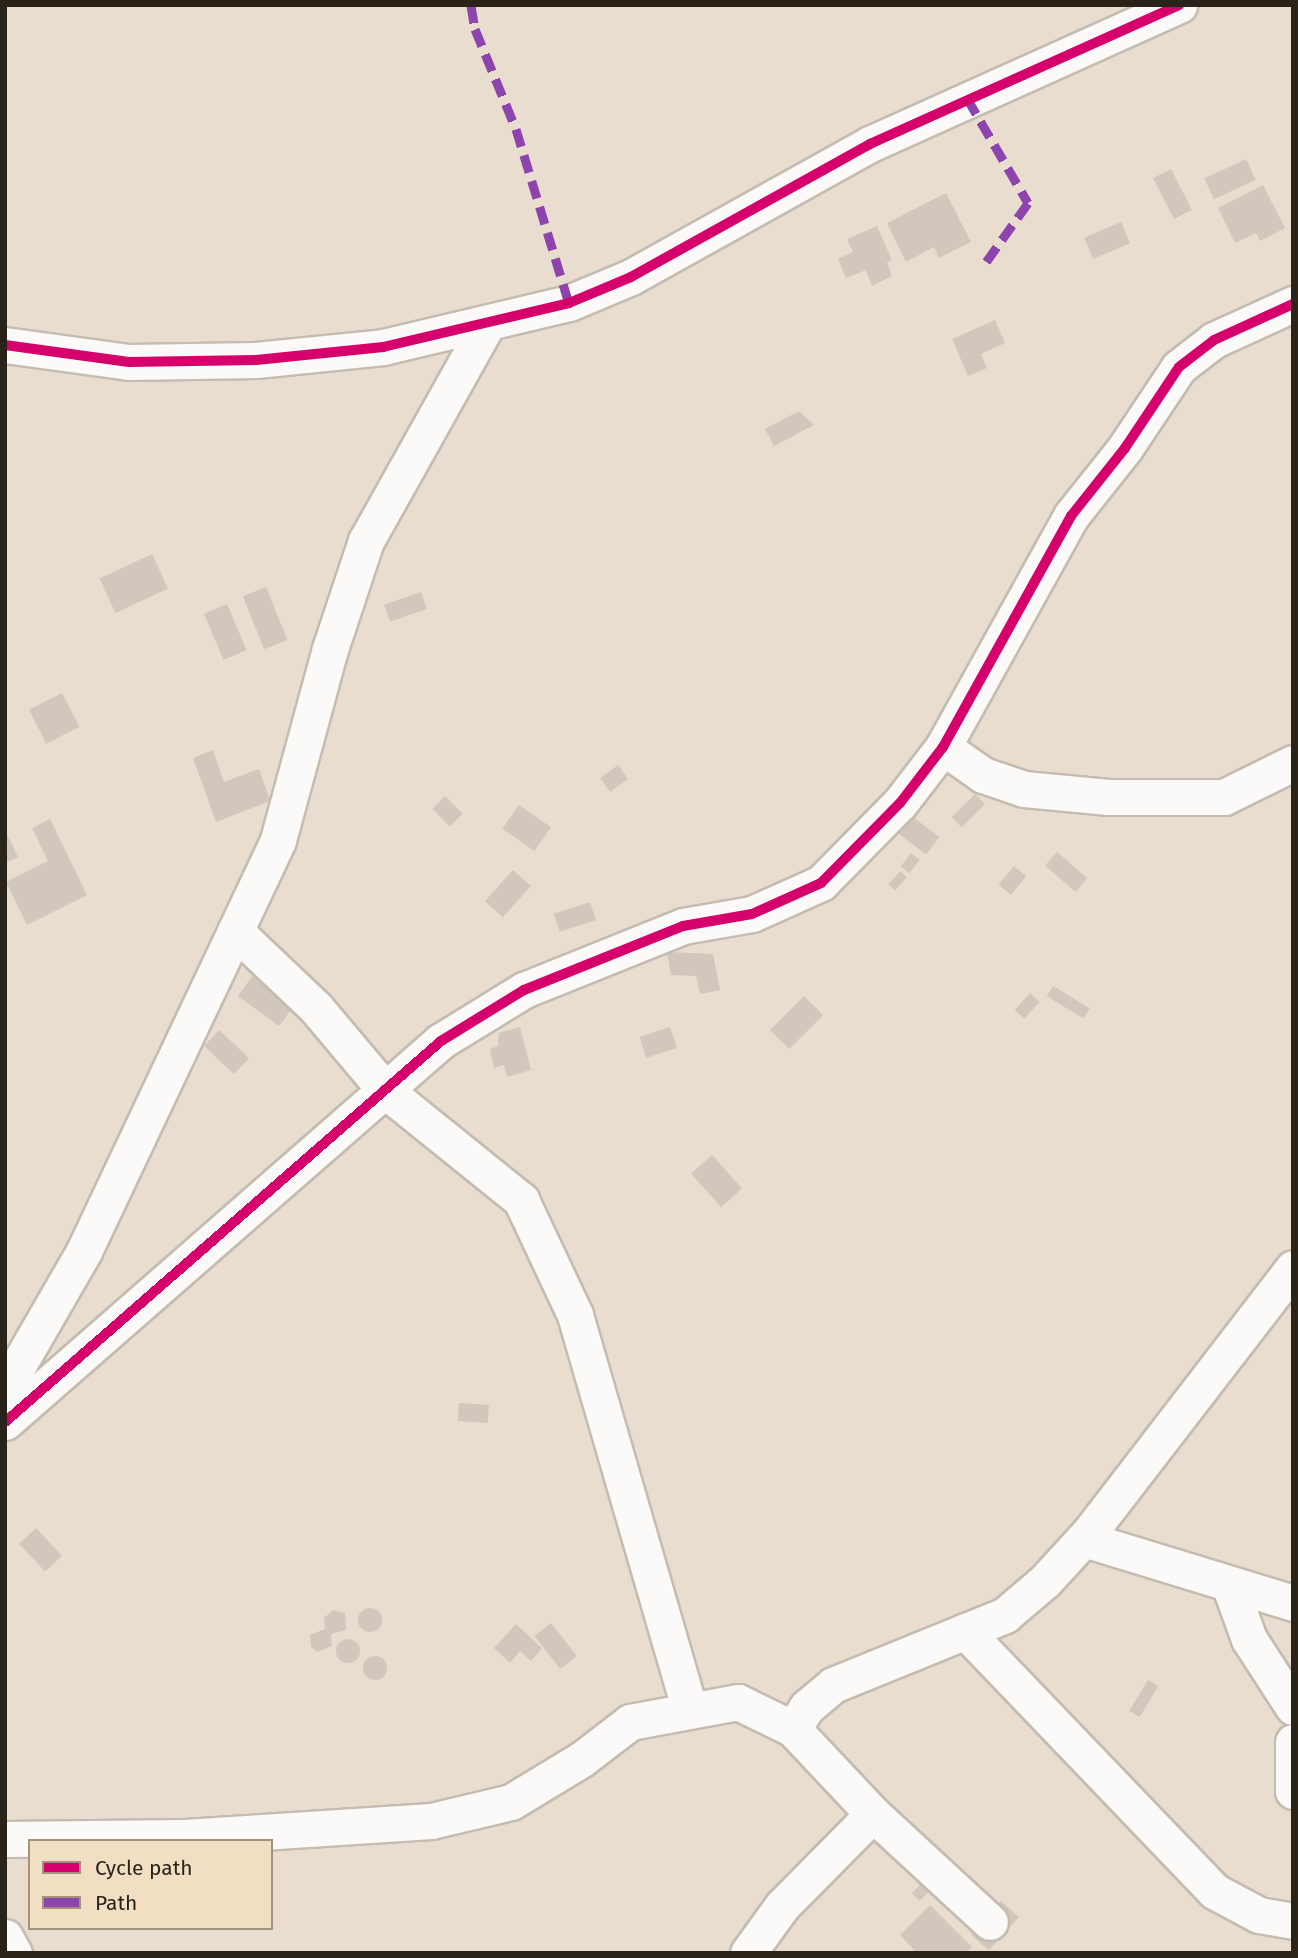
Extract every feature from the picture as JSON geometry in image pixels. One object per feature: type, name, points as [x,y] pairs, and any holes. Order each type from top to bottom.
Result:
[{"type":"street","points":[[5,345],[129,362],[256,360],[383,347],[569,303],[631,277],[870,144],[1179,5]]},
{"type":"street","points":[[5,1422],[441,1041],[524,990],[683,926],[752,914],[821,883],[900,803],[943,747],[1070,516],[1125,448],[1179,368],[1214,340],[1293,304]]},
{"type":"street","points":[[5,1388],[84,1251],[278,841],[330,649],[366,541],[488,323]]},
{"type":"street","points":[[943,747],[984,775],[1024,789],[1109,797],[1224,797],[1293,763]]},
{"type":"street","points":[[234,931],[316,1008],[386,1091],[521,1200],[575,1315],[689,1708]]},
{"type":"street","points":[[793,1729],[807,1707],[833,1685],[1005,1615],[1084,1539],[1293,1268]]},
{"type":"street","points":[[1084,1539],[1293,1603]]},
{"type":"street","points":[[1229,1584],[1249,1639],[1293,1707]]},
{"type":"street","points":[[965,1631],[1214,1891],[1259,1915],[1293,1921]]},
{"type":"street","points":[[5,1839],[185,1837],[431,1821],[510,1802],[582,1759],[630,1722],[689,1708],[738,1702],[793,1729],[873,1814],[990,1922]]},
{"type":"street","points":[[1293,1742],[1293,1791]]},
{"type":"street","points":[[748,1953],[782,1906],[873,1814]]},
{"type":"street","points":[[5,1937],[14,1953]]},
{"type":"building","points":[[1246,159],[1256,180],[1214,199],[1204,178]]},
{"type":"building","points":[[1171,169],[1192,210],[1174,219],[1153,178]]},
{"type":"building","points":[[1263,185],[1285,228],[1260,241],[1256,233],[1235,243],[1218,208]]},
{"type":"building","points":[[946,193],[971,242],[939,258],[934,247],[906,262],[887,223]]},
{"type":"building","points":[[1121,222],[1130,243],[1093,259],[1084,238]]},
{"type":"building","points":[[877,226],[892,260],[887,262],[892,276],[872,286],[866,270],[846,278],[838,259],[853,252],[847,239]]},
{"type":"building","points":[[995,320],[1005,343],[981,354],[987,368],[968,376],[952,339]]},
{"type":"building","points":[[799,411],[814,425],[774,446],[765,429]]},
{"type":"building","points":[[152,554],[168,588],[115,613],[99,579]]},
{"type":"building","points":[[266,587],[287,640],[264,649],[243,596]]},
{"type":"building","points":[[421,592],[427,609],[390,622],[384,605]]},
{"type":"building","points":[[227,604],[247,650],[224,660],[204,614]]},
{"type":"building","points":[[62,693],[79,727],[46,744],[29,710]]},
{"type":"building","points":[[213,750],[224,782],[259,769],[270,801],[216,822],[193,758]]},
{"type":"building","points":[[618,765],[628,779],[610,792],[600,778]]},
{"type":"building","points":[[975,794],[985,804],[962,827],[952,817]]},
{"type":"building","points":[[445,796],[463,814],[450,826],[432,809]]},
{"type":"building","points":[[519,805],[551,827],[534,851],[502,829]]},
{"type":"building","points":[[905,811],[939,837],[926,854],[892,829]]},
{"type":"building","points":[[50,819],[87,895],[27,925],[6,882],[48,861],[32,828]]},
{"type":"building","points":[[5,830],[18,857],[5,863]]},
{"type":"building","points":[[1057,852],[1087,878],[1075,892],[1045,866]]},
{"type":"building","points":[[911,853],[920,860],[909,873],[901,866]]},
{"type":"building","points":[[1014,866],[1026,876],[1011,895],[999,884]]},
{"type":"building","points":[[513,870],[531,886],[503,917],[485,901]]},
{"type":"building","points":[[900,871],[907,877],[895,890],[888,885]]},
{"type":"building","points":[[590,902],[596,920],[560,932],[554,914]]},
{"type":"building","points":[[667,952],[713,954],[720,990],[700,994],[696,976],[671,975]]},
{"type":"building","points":[[256,971],[297,1001],[279,1026],[238,996]]},
{"type":"building","points":[[1053,986],[1090,1008],[1084,1018],[1047,996]]},
{"type":"building","points":[[1030,993],[1040,1002],[1024,1019],[1015,1010]]},
{"type":"building","points":[[804,996],[823,1015],[789,1049],[770,1030]]},
{"type":"building","points":[[520,1027],[531,1070],[507,1077],[504,1065],[494,1068],[490,1049],[498,1046],[499,1033]]},
{"type":"building","points":[[670,1027],[677,1048],[646,1058],[640,1037]]},
{"type":"building","points":[[219,1030],[249,1058],[234,1074],[204,1046]]},
{"type":"building","points":[[712,1155],[742,1188],[721,1207],[691,1174]]},
{"type":"building","points":[[459,1403],[489,1405],[488,1423],[458,1421]]},
{"type":"building","points":[[36,1528],[62,1556],[45,1571],[19,1544]]},
{"type":"building","points":[[370,1608],[381,1615],[382,1620],[375,1631],[370,1632],[359,1625],[358,1620],[365,1609]]},
{"type":"building","points":[[333,1610],[345,1613],[346,1630],[331,1634],[332,1646],[317,1652],[311,1647],[310,1635],[325,1629],[324,1618]]},
{"type":"building","points":[[551,1623],[577,1656],[560,1669],[534,1636]]},
{"type":"building","points":[[516,1624],[542,1648],[531,1661],[520,1651],[510,1663],[494,1648]]},
{"type":"building","points":[[348,1639],[359,1646],[360,1651],[353,1662],[348,1663],[337,1656],[336,1651],[343,1640]]},
{"type":"building","points":[[375,1656],[384,1659],[387,1668],[384,1677],[375,1680],[366,1677],[363,1668],[366,1659]]},
{"type":"building","points":[[1148,1680],[1158,1686],[1140,1717],[1129,1711]]},
{"type":"building","points":[[921,1884],[929,1892],[920,1901],[912,1893]]},
{"type":"building","points":[[1001,1901],[1019,1917],[989,1951],[971,1934]]},
{"type":"building","points":[[930,1905],[972,1947],[966,1953],[917,1953],[900,1935]]},
{"type":"marked path","points":[[471,5],[475,29],[516,129],[569,303]]},
{"type":"marked path","points":[[967,98],[1028,203],[986,262]]},
{"type":"cycle path","points":[[5,345],[129,362],[256,360],[383,347],[569,303],[631,277],[870,144],[1179,5]]},
{"type":"cycle path","points":[[5,1422],[441,1041],[524,990],[683,926],[752,914],[821,883],[900,803],[943,747],[1071,516],[1125,448],[1179,367],[1214,340],[1293,304]]}]
